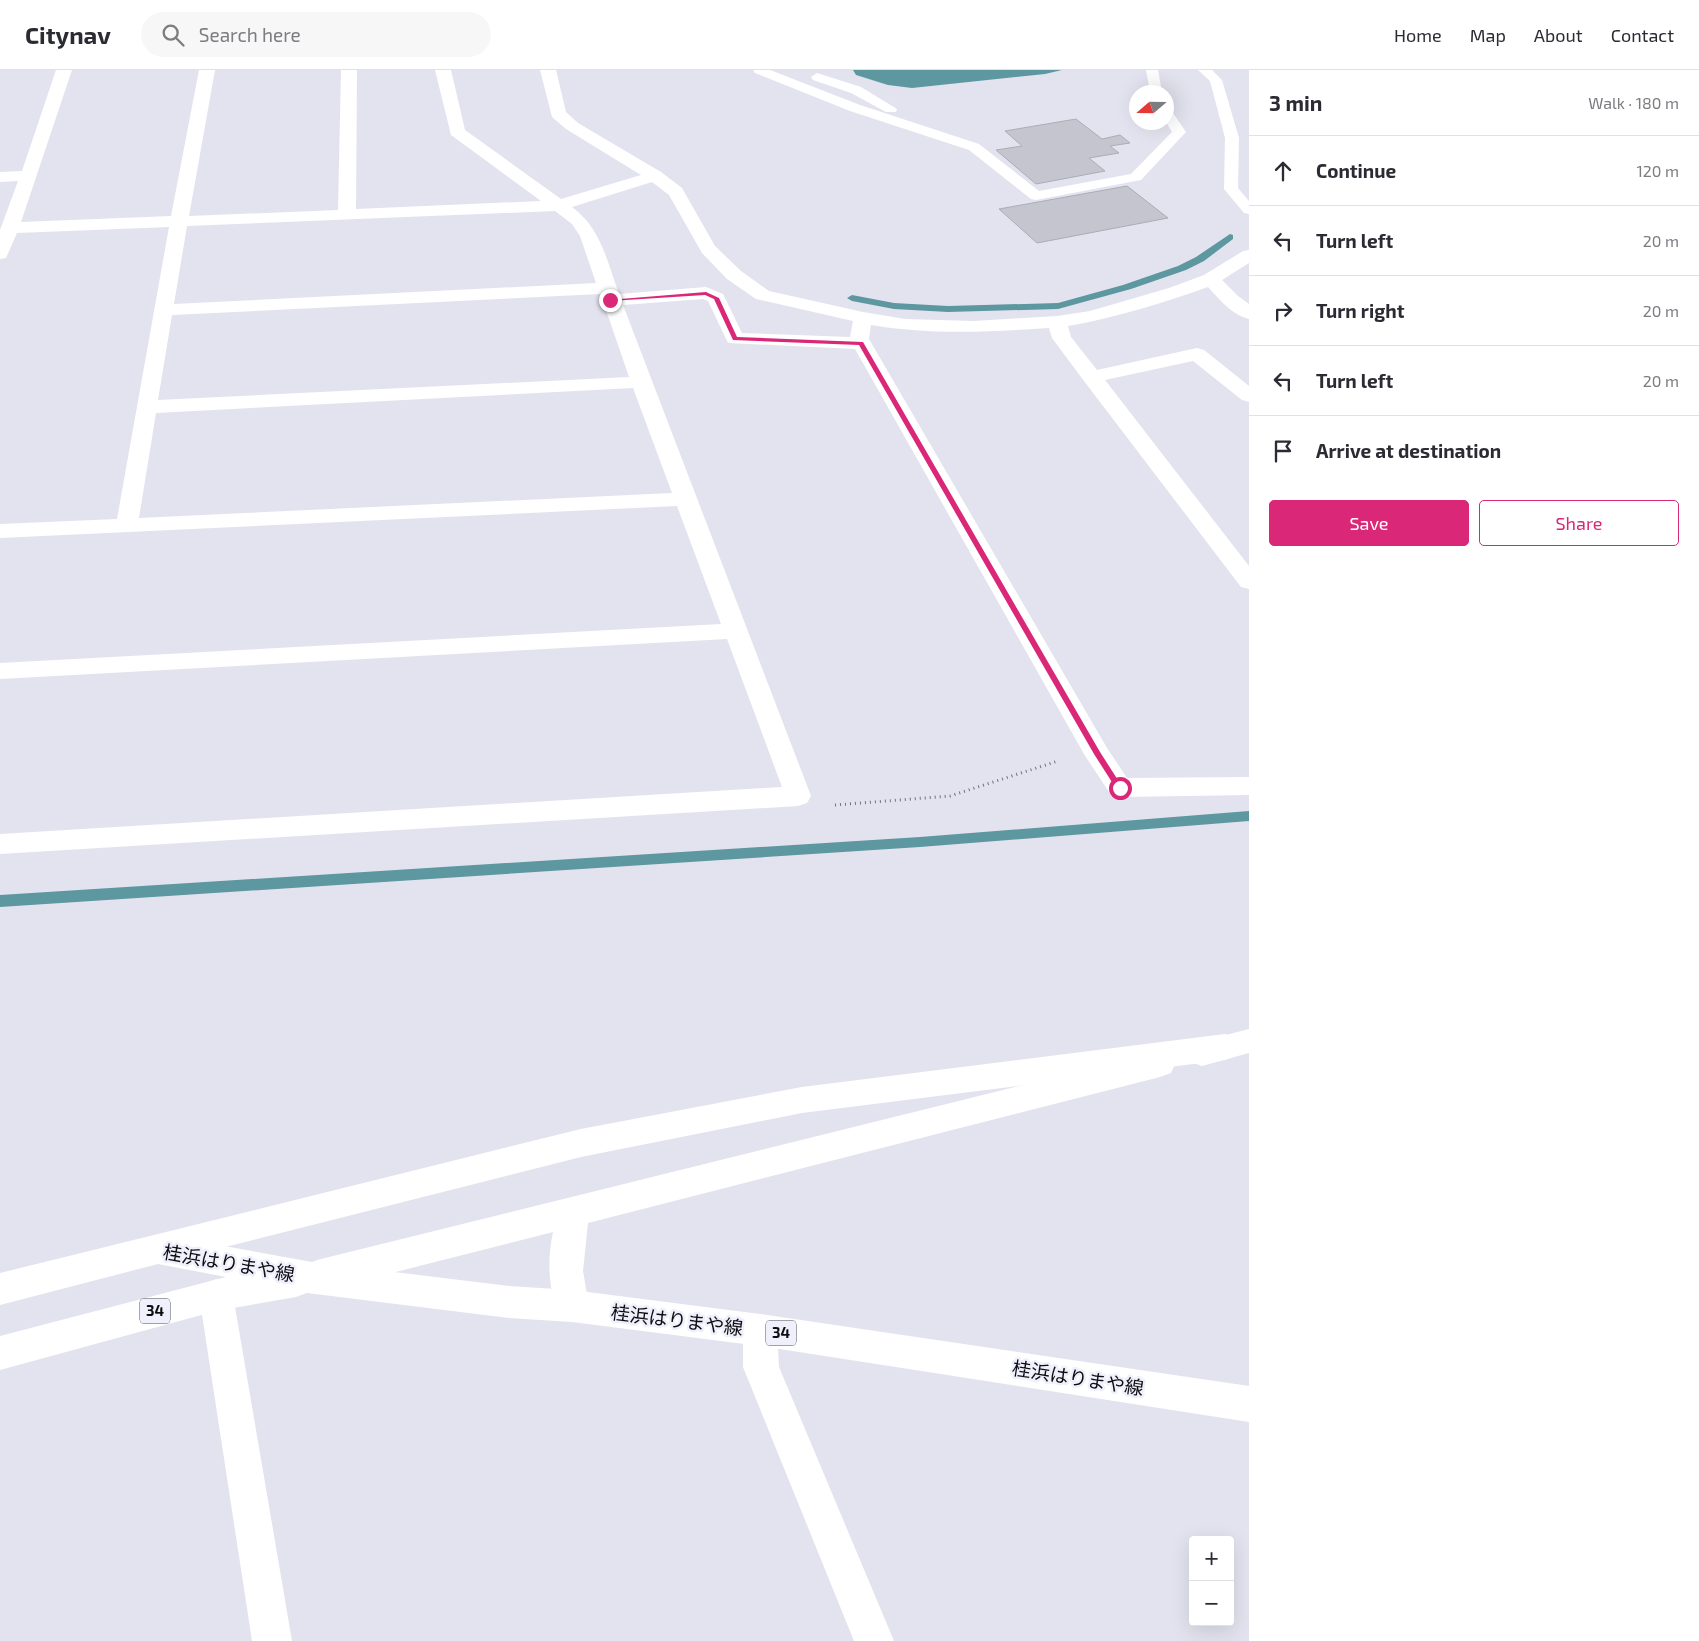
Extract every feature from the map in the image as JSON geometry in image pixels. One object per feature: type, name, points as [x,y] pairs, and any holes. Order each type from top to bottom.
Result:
[{"type":"street","points":[[0,254],[29,176],[64,70]]},
{"type":"street","points":[[126,525],[207,70]]},
{"type":"street","points":[[347,213],[349,70]]},
{"type":"street","points":[[0,844],[798,796],[608,294],[589,236],[578,220],[457,132],[443,70]]},
{"type":"street","points":[[548,70],[558,114],[572,126],[655,176],[676,192],[708,249],[734,275],[763,295],[863,318],[905,324],[974,327],[1057,322],[1092,316],[1134,305],[1211,279],[1249,255]]},
{"type":"street","points":[[0,176],[29,176]]},
{"type":"street","points":[[10,228],[557,206],[655,176]]},
{"type":"street","points":[[1211,279],[1231,300],[1249,313]]},
{"type":"street","points":[[163,310],[608,294],[706,293],[716,298],[735,339],[861,343]]},
{"type":"street","points":[[863,318],[859,339],[861,343],[1097,754],[1120,788],[1249,786]]},
{"type":"street","points":[[1057,322],[1062,338],[1249,582]]},
{"type":"street","points":[[1091,377],[1197,354],[1249,396]]},
{"type":"street","points":[[146,408],[641,382]]},
{"type":"street","points":[[0,531],[686,499]]},
{"type":"street","points":[[0,671],[736,631]]},
{"type":"street","points":[[312,1278],[1237,1044]]},
{"type":"street","points":[[158,1249],[581,1143],[802,1100],[1237,1044]]},
{"type":"street","points":[[572,1306],[566,1271],[568,1235],[574,1211]]},
{"type":"street","name":"桂浜はりまや線","points":[[0,1289],[158,1249],[312,1278],[509,1302],[572,1306],[760,1330],[1249,1404]]},
{"type":"street","name":"桂浜はりまや線","points":[[0,1353],[216,1295],[312,1278]]},
{"type":"street","points":[[216,1295],[272,1641]]},
{"type":"street","points":[[760,1330],[761,1367],[874,1641]]},
{"type":"lane","points":[[759,70],[855,108],[974,147]]},
{"type":"lane","points":[[1152,70],[1155,85]]},
{"type":"lane","points":[[1204,70],[1216,80],[1232,138],[1231,189],[1249,210]]},
{"type":"lane","points":[[807,74],[856,90],[883,106],[946,130],[974,147],[1036,196],[1136,177],[1179,132],[1174,125]]},
{"type":"path","points":[[798,796],[840,806],[950,796],[1058,761],[1097,754]]},
{"type":"water","points":[[853,70],[1062,70],[1045,74],[912,88],[888,85],[856,75]]},
{"type":"building","points":[[1076,119],[1102,139],[1120,135],[1130,143],[1110,146],[1119,153],[1089,158],[1105,171],[1036,184],[996,150],[1022,146],[1005,131]]},
{"type":"building","points":[[1127,186],[1168,218],[1037,243],[999,209]]},
{"type":"waterway","points":[[852,298],[894,306],[948,309],[1058,306],[1127,287],[1182,268],[1200,259],[1230,237]]},
{"type":"waterway","points":[[0,901],[920,842],[1249,816]]},
{"type":"route","points":[[610,300],[706,293],[716,298],[735,339],[861,343],[1097,754],[1120,788]]}]
